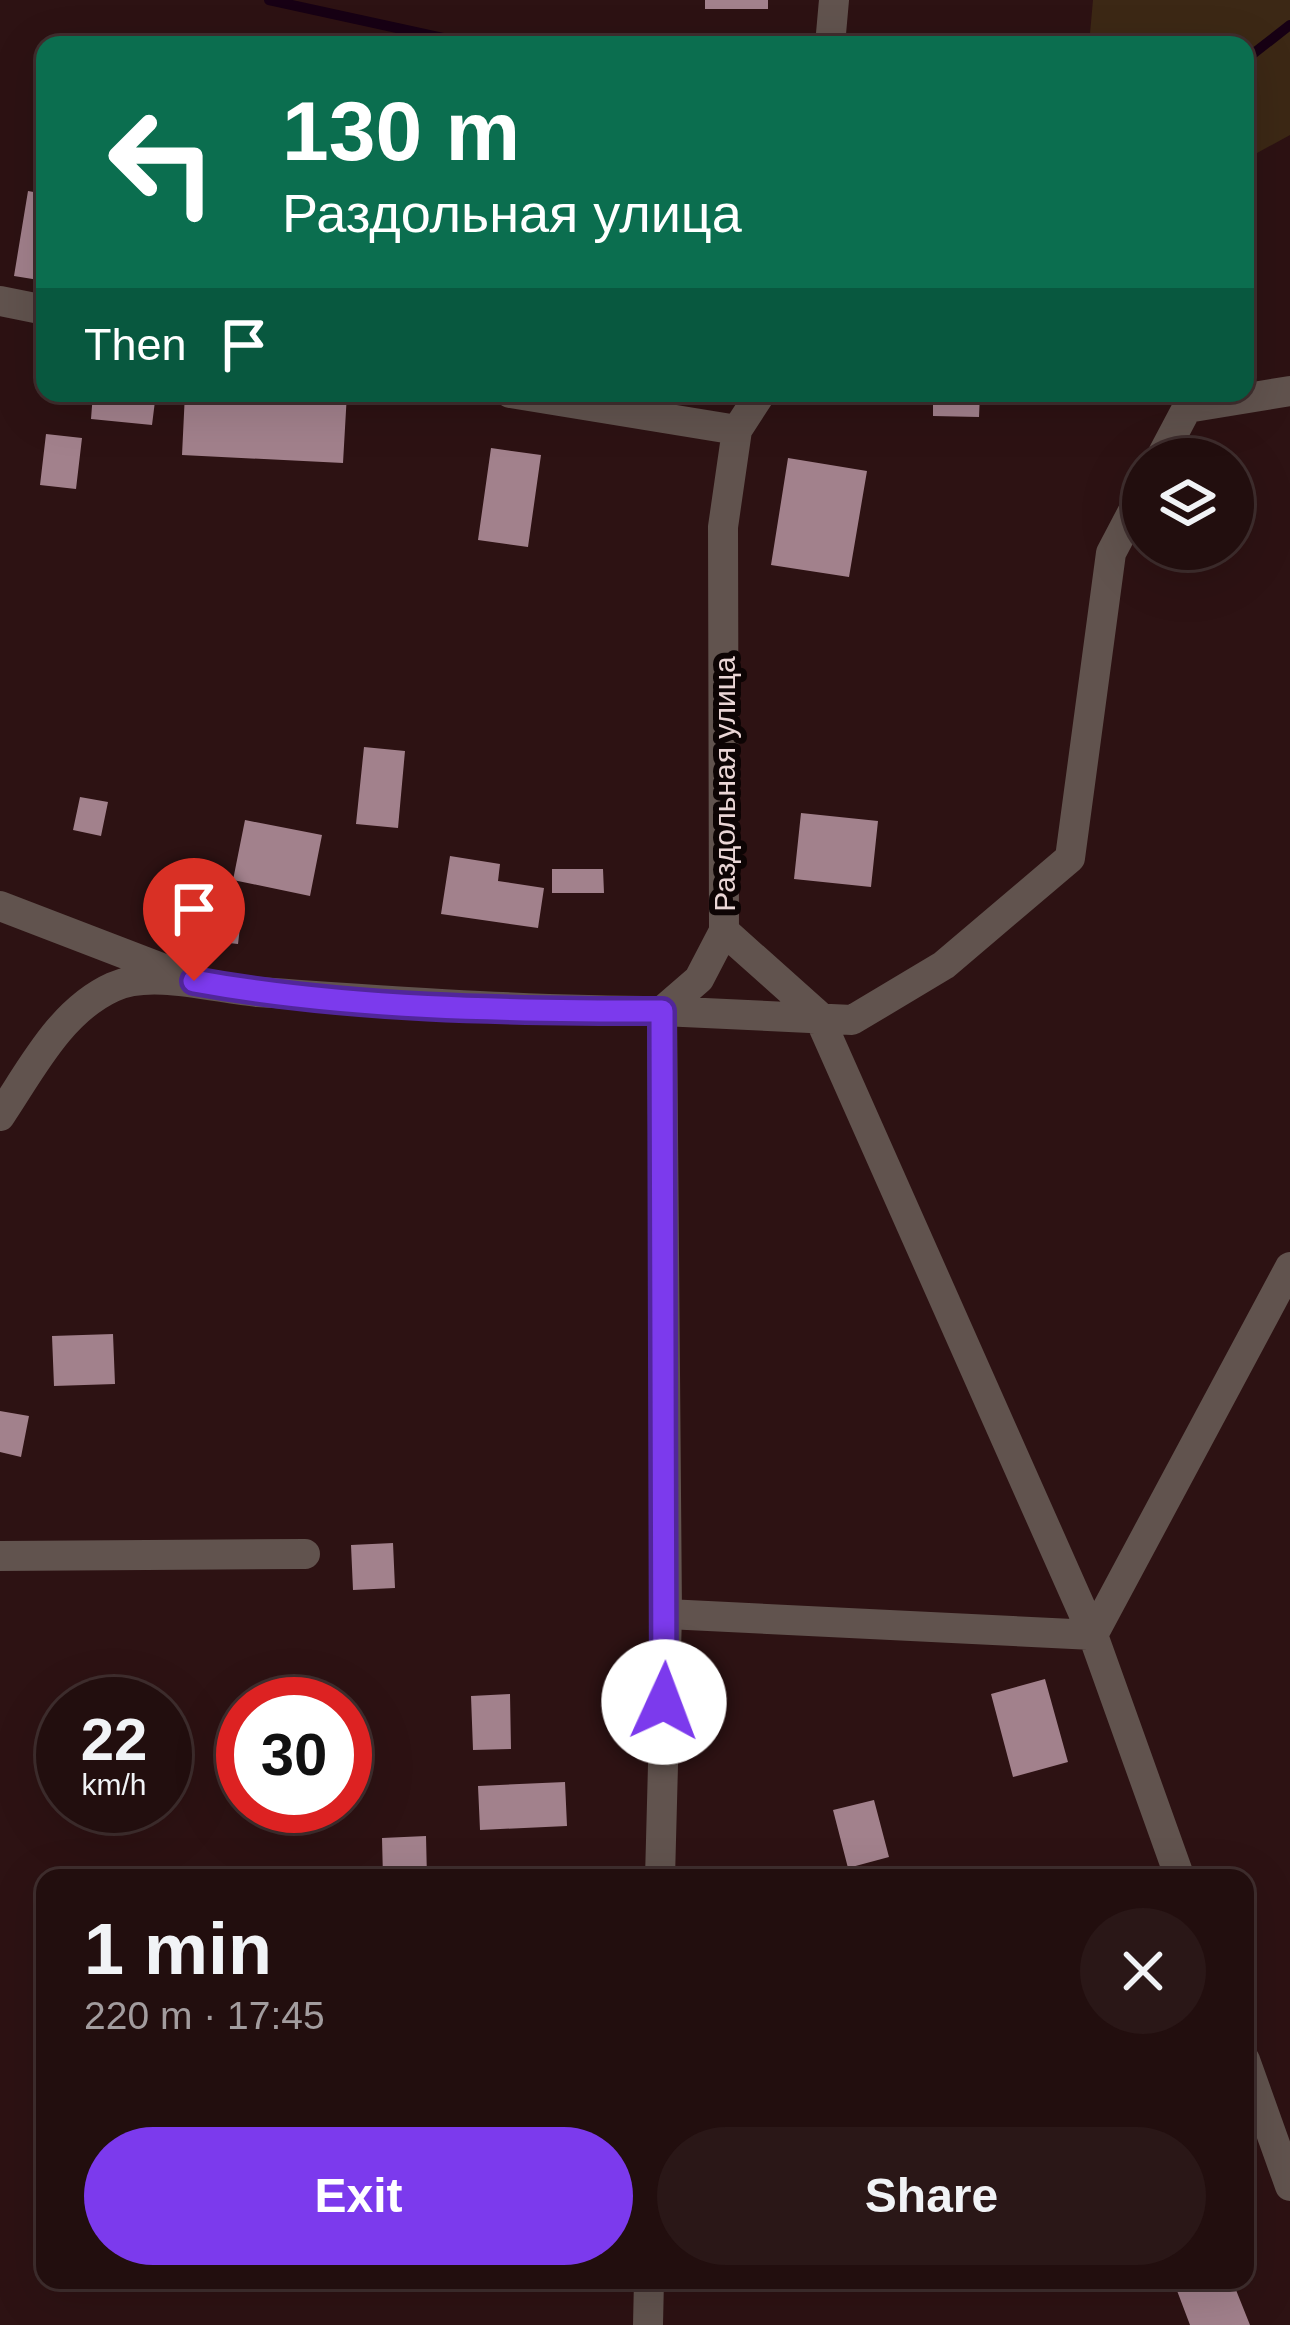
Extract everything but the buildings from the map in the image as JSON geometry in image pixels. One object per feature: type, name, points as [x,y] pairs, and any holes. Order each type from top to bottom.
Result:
[{"type":"street","points":[[831,36],[833,0]]},
{"type":"street","points":[[0,301],[36,308]]},
{"type":"street","points":[[1254,397],[1290,391]]},
{"type":"street","points":[[565,402],[737,430]]},
{"type":"street","name":"Раздольная улица","points":[[662,1011],[699,979],[724,931],[723,527],[737,430],[755,402]]},
{"type":"street","points":[[1171,438],[1187,407],[1219,402]]},
{"type":"street","points":[[0,906],[194,981],[250,991],[417,1002],[818,1015],[852,1021],[944,965],[1070,858],[1111,553],[1122,532]]},
{"type":"street","points":[[724,931],[818,1015],[1093,1635],[1177,1869]]},
{"type":"street","points":[[0,1116],[75,1010],[117,984],[194,981]]},
{"type":"street","points":[[660,1869],[667,1614],[662,1011]]},
{"type":"street","points":[[1093,1635],[1290,1267]]},
{"type":"street","points":[[0,1556],[305,1554]]},
{"type":"street","points":[[667,1614],[1093,1635]]},
{"type":"street","points":[[1254,2085],[1290,2186]]},
{"type":"street","points":[[648,2325],[650,2289]]},
{"type":"shaded area","points":[[1093,0],[1290,0],[1290,135],[1254,153],[1254,36],[1090,36]]},
{"type":"waterway","points":[[269,0],[434,36]]},
{"type":"waterway","points":[[1254,53],[1290,25]]},
{"type":"route","points":[[194,981],[250,991],[560,1011],[662,1011],[664,1702]]}]
